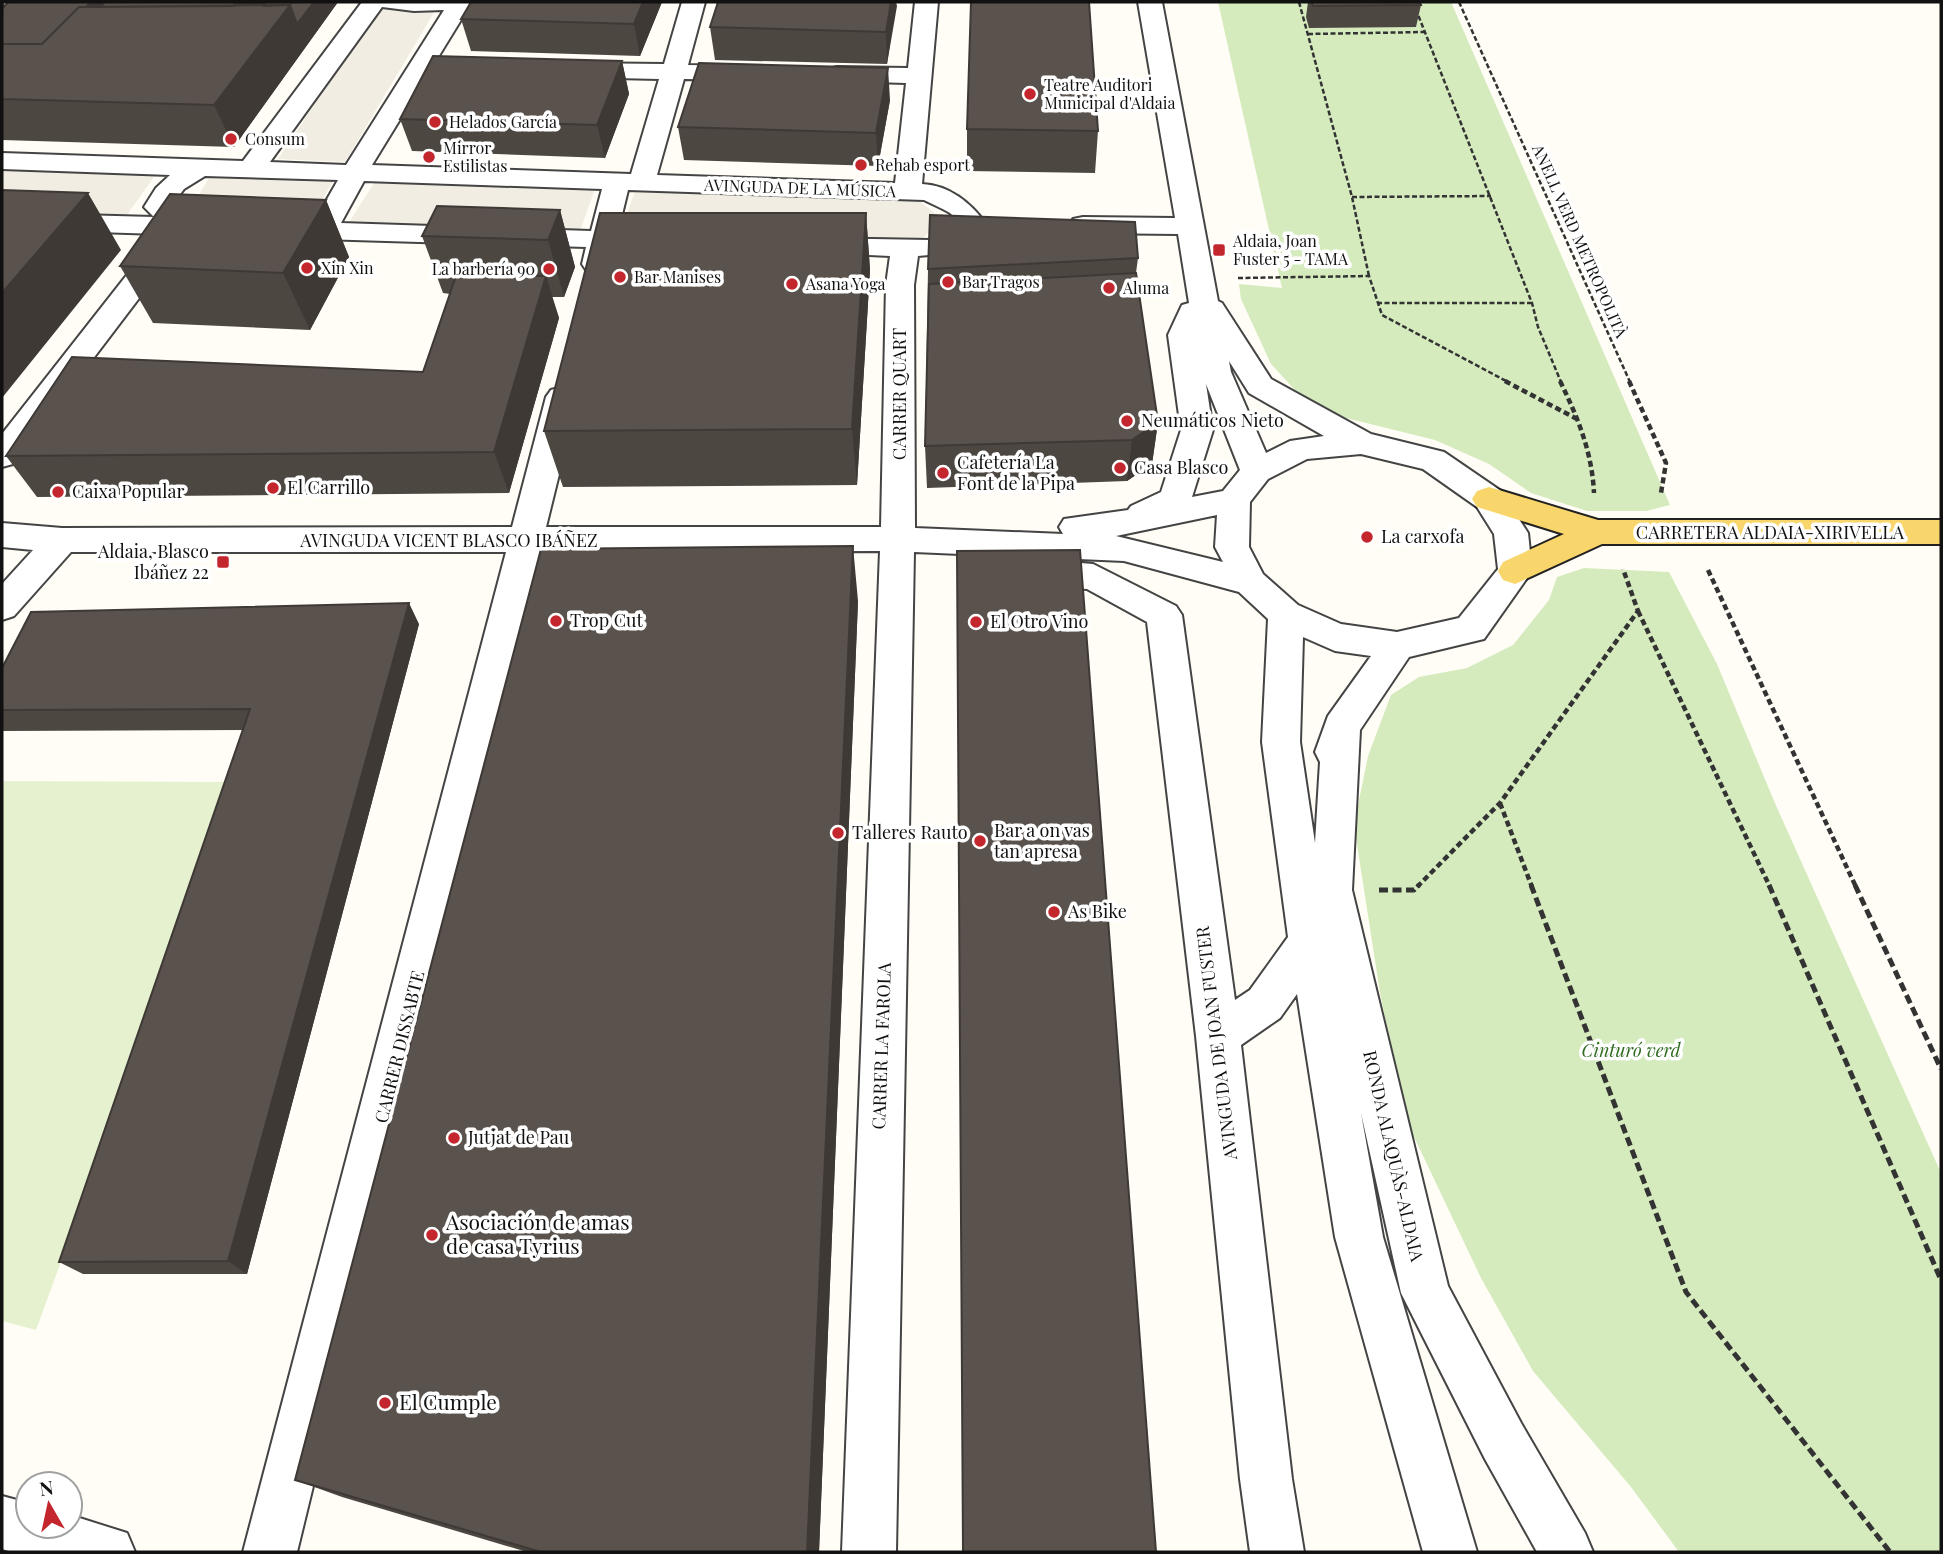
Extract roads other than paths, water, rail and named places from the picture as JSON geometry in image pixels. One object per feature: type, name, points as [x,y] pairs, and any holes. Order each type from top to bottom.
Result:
[{"type":"main road","name":"CARRETERA ALDAIA-XIRIVELLA","points":[[1489,499],[1604,533],[1941,532]]},
{"type":"main road","name":"CARRETERA ALDAIA-XIRIVELLA","points":[[1515,571],[1604,533]]},
{"type":"street","points":[[251,169],[374,2]]},
{"type":"street","points":[[391,2],[458,2]]},
{"type":"street","points":[[323,232],[355,173],[422,67],[458,2]]},
{"type":"street","points":[[589,293],[603,240],[674,72],[694,2]]},
{"type":"street","points":[[908,191],[918,76],[928,2]]},
{"type":"street","points":[[1150,2],[1216,372],[1257,471]]},
{"type":"street","points":[[422,67],[448,67]]},
{"type":"street","points":[[541,69],[769,73]]},
{"type":"street","points":[[810,74],[918,76]]},
{"type":"street","name":"AVINGUDA DE LA MÚSICA","points":[[2,161],[929,192],[985,224],[947,247],[905,249],[795,246]]},
{"type":"street","points":[[180,226],[158,207],[163,195],[176,181],[200,167]]},
{"type":"street","points":[[2,221],[657,241]]},
{"type":"street","points":[[1053,225],[1189,226]]},
{"type":"street","points":[[2,456],[180,226]]},
{"type":"street","name":"CARRER QUART","points":[[896,539],[900,491],[900,285],[905,249]]},
{"type":"street","points":[[1199,284],[1261,386],[1361,443],[1433,460],[1489,499],[1511,533],[1515,571],[1471,629],[1397,646],[1335,637],[1286,614],[1250,582],[1232,547],[1234,500],[1257,471],[1301,449],[1361,443]]},
{"type":"street","points":[[1121,524],[1175,499],[1197,430],[1183,335],[1199,284]]},
{"type":"street","name":"CARRER DISSABTE","points":[[270,1552],[569,372]]},
{"type":"street","name":"AVINGUDA VICENT BLASCO IBÁÑEZ","points":[[896,539],[1121,524],[1234,500]]},
{"type":"street","name":"AVINGUDA VICENT BLASCO IBÁÑEZ","points":[[2,535],[62,540],[896,539],[1124,549],[1250,582]]},
{"type":"street","name":"AVINGUDA DE JOAN FUSTER","points":[[896,539],[931,564],[1093,577],[1164,615],[1218,1036],[1266,1479],[1277,1552]]},
{"type":"street","name":"CARRER LA FAROLA","points":[[869,1552],[896,539]]},
{"type":"street","points":[[2,607],[62,540]]},
{"type":"street","name":"RONDA ALAQUÀS-ALDAIA","points":[[1286,614],[1282,742],[1315,884],[1425,1293],[1503,1441],[1566,1552]]},
{"type":"street","name":"RONDA ALAQUÀS-ALDAIA","points":[[1397,646],[1341,727],[1315,884],[1309,942],[1359,1237],[1450,1552]]},
{"type":"street","points":[[1218,1036],[1265,1004],[1309,942]]},
{"type":"street","points":[[2,1523],[108,1552]]},
{"type":"place","name":"Teatre Auditori Municipal d'Aldaia","points":[[1030,94]]},
{"type":"place","name":"Helados García","points":[[435,122]]},
{"type":"place","name":"Consum","points":[[231,139]]},
{"type":"place","name":"Mirror Estilistas","points":[[429,157]]},
{"type":"place","name":"Rehab esport","points":[[861,165]]},
{"type":"place","name":"Aldaia, Joan Fuster 5 - TAMA","points":[[1219,250]]},
{"type":"place","name":"Xin Xin","points":[[307,268]]},
{"type":"place","name":"La barbería 90","points":[[549,269]]},
{"type":"place","name":"Bar Manises","points":[[620,277]]},
{"type":"place","name":"Bar Tragos","points":[[948,282]]},
{"type":"place","name":"Asana Yoga","points":[[792,284]]},
{"type":"place","name":"Aluma","points":[[1109,288]]},
{"type":"place","name":"Neumáticos Nieto","points":[[1127,421]]},
{"type":"place","name":"Casa Blasco","points":[[1120,468]]},
{"type":"place","name":"Cafetería La Font de la Pipa","points":[[943,473]]},
{"type":"place","name":"El Carrillo","points":[[273,488]]},
{"type":"place","name":"Caixa Popular","points":[[58,492]]},
{"type":"place","name":"La carxofa","points":[[1367,537]]},
{"type":"place","name":"Aldaia, Blasco Ibáñez 22","points":[[223,562]]},
{"type":"place","name":"Trop Cut","points":[[556,621]]},
{"type":"place","name":"El Otro Vino","points":[[976,622]]},
{"type":"place","name":"Talleres Rauto","points":[[838,833]]},
{"type":"place","name":"Bar a on vas tan apresa","points":[[980,841]]},
{"type":"place","name":"As Bike","points":[[1054,912]]},
{"type":"place","name":"Jutjat de Pau","points":[[454,1138]]},
{"type":"place","name":"Asociación de amas de casa Tyrius","points":[[432,1235]]},
{"type":"place","name":"El Cumple","points":[[385,1403]]},
{"type":"park label","name":"Cinturó verd","points":[[1631,1051]]}]
